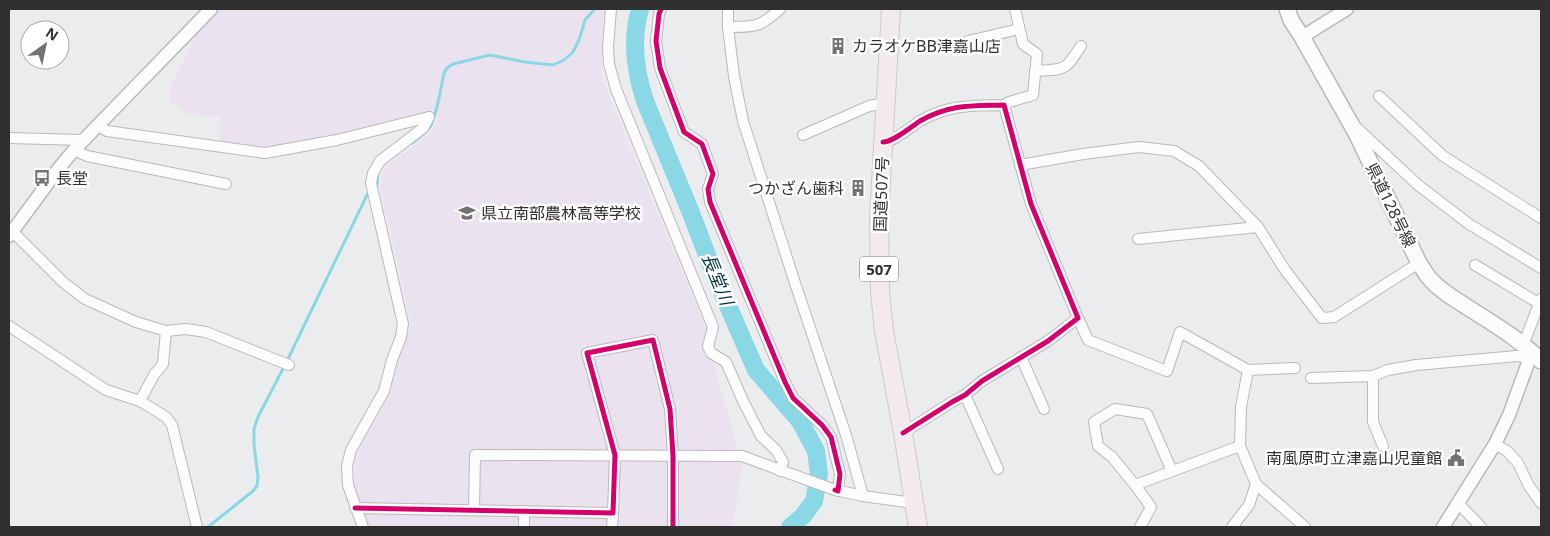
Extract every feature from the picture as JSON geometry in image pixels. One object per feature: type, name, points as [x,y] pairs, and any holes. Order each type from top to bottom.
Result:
[{"type":"highway","name":"国道507号","points":[[891,9],[879,216],[880,292],[884,331],[918,527]]},
{"type":"main road","name":"県道128号線","points":[[1287,9],[1291,20],[1349,121],[1427,275],[1437,286],[1532,354]]},
{"type":"street","points":[[211,9],[78,145],[58,168],[10,233],[85,299],[136,322],[166,331],[186,329],[206,332],[284,363]]},
{"type":"street","points":[[611,9],[609,64],[616,89],[713,327],[708,346],[712,353],[726,362],[742,401],[761,436],[776,450],[783,462],[782,472]]},
{"type":"street","points":[[661,9],[656,41],[660,68],[684,132],[702,144],[713,174],[708,189],[710,202],[785,382],[793,398],[822,425],[831,437],[840,474],[837,490]]},
{"type":"street","points":[[728,9],[728,27],[734,76],[743,121],[846,435],[863,496]]},
{"type":"street","points":[[728,27],[754,27],[768,20],[780,9]]},
{"type":"street","points":[[883,142],[889,142],[935,112],[954,107],[1004,105],[1033,96],[1037,54],[1023,44],[1014,9]]},
{"type":"street","points":[[1302,37],[1340,11]]},
{"type":"street","points":[[968,41],[1019,29]]},
{"type":"street","points":[[1035,71],[1063,69],[1070,63],[1081,46]]},
{"type":"street","points":[[1379,96],[1443,156],[1541,218]]},
{"type":"street","points":[[803,135],[869,106],[885,103]]},
{"type":"street","points":[[1004,105],[1031,204],[1088,340],[1167,371],[1180,332],[1248,370],[1294,368]]},
{"type":"street","points":[[97,125],[106,131],[265,153],[337,140],[428,117],[423,128],[380,161],[373,173],[371,183],[403,324],[401,337],[392,360],[384,390],[351,450],[347,466],[348,485],[363,527]]},
{"type":"street","points":[[1349,121],[1418,186],[1469,224],[1541,268]]},
{"type":"street","points":[[9,138],[78,145],[87,156],[226,184]]},
{"type":"street","points":[[1020,165],[1083,154],[1139,148],[1174,151],[1198,166],[1258,227],[1285,270],[1322,318],[1334,317],[1420,263]]},
{"type":"street","points":[[1138,239],[1258,227]]},
{"type":"street","points":[[1443,527],[1495,444],[1509,415],[1532,354],[1540,302],[1475,265]]},
{"type":"street","points":[[903,433],[952,402],[965,396],[982,382],[1048,341],[1078,318]]},
{"type":"street","points":[[9,326],[106,390],[140,401],[166,417],[172,425],[197,527]]},
{"type":"street","points":[[140,401],[154,375],[163,364],[166,331]]},
{"type":"street","points":[[612,527],[614,455],[586,353],[653,340],[670,409],[673,456],[673,527]]},
{"type":"street","points":[[1311,378],[1373,376],[1388,370],[1416,365],[1532,354]]},
{"type":"street","points":[[1021,357],[1044,409]]},
{"type":"street","points":[[1248,370],[1241,407],[1240,446],[1256,484],[1305,527]]},
{"type":"street","points":[[1373,376],[1374,422],[1383,446]]},
{"type":"street","points":[[965,396],[998,469]]},
{"type":"street","points":[[1140,527],[1151,507],[1112,457],[1098,446],[1094,422],[1115,409],[1147,414],[1172,472]]},
{"type":"street","points":[[1495,444],[1518,463],[1529,486],[1541,503]]},
{"type":"street","points":[[1135,485],[1240,446]]},
{"type":"street","points":[[474,510],[475,455],[742,456],[782,472],[837,490],[906,502],[914,500]]},
{"type":"street","points":[[1232,527],[1249,505],[1256,484]]},
{"type":"street","points":[[1458,503],[1481,527]]},
{"type":"street","points":[[355,508],[613,513]]},
{"type":"street","points":[[524,511],[524,527]]},
{"type":"shaded area","points":[[220,9],[603,9],[602,78],[703,322],[742,466],[735,514],[730,527],[367,527],[355,494],[355,467],[358,452],[389,396],[411,324],[380,186],[385,167],[428,135],[436,123],[439,113],[433,111],[339,135],[273,147],[220,144],[220,117],[190,115],[170,102],[170,87],[197,34]]},
{"type":"waterway","points":[[412,143],[430,127],[447,68],[453,64],[490,55],[553,65],[564,60],[573,52],[585,20],[595,9]]},
{"type":"waterway","name":"長堂川","points":[[640,9],[637,21],[635,55],[645,101],[715,276],[756,370],[800,421],[816,451],[819,474],[814,501],[803,516],[790,527]]},
{"type":"waterway","points":[[377,185],[378,173]]},
{"type":"waterway","points":[[208,527],[257,486],[254,429],[258,417],[368,193]]},
{"type":"cycle path","points":[[661,9],[656,41],[660,68],[684,132],[702,144],[713,174],[708,189],[710,202],[785,382],[793,398],[822,425],[831,437],[840,474],[838,491],[835,490]]},
{"type":"cycle path","points":[[883,142],[892,140],[920,121],[941,111],[961,107],[1004,105],[1031,204],[1078,318],[1048,341],[982,381],[965,395],[903,433]]},
{"type":"cycle path","points":[[355,508],[613,513],[615,455],[587,353],[653,340],[670,409],[673,456],[673,527]]},
{"type":"place","name":"カラオケBB津嘉山店","points":[[838,46]]},
{"type":"place","name":"長堂","points":[[42,178]]},
{"type":"place","name":"つかざん歯科","points":[[858,188]]},
{"type":"place","name":"県立南部農林高等学校","points":[[467,213]]},
{"type":"place","name":"南風原町立津嘉山児童館","points":[[1456,458]]}]
